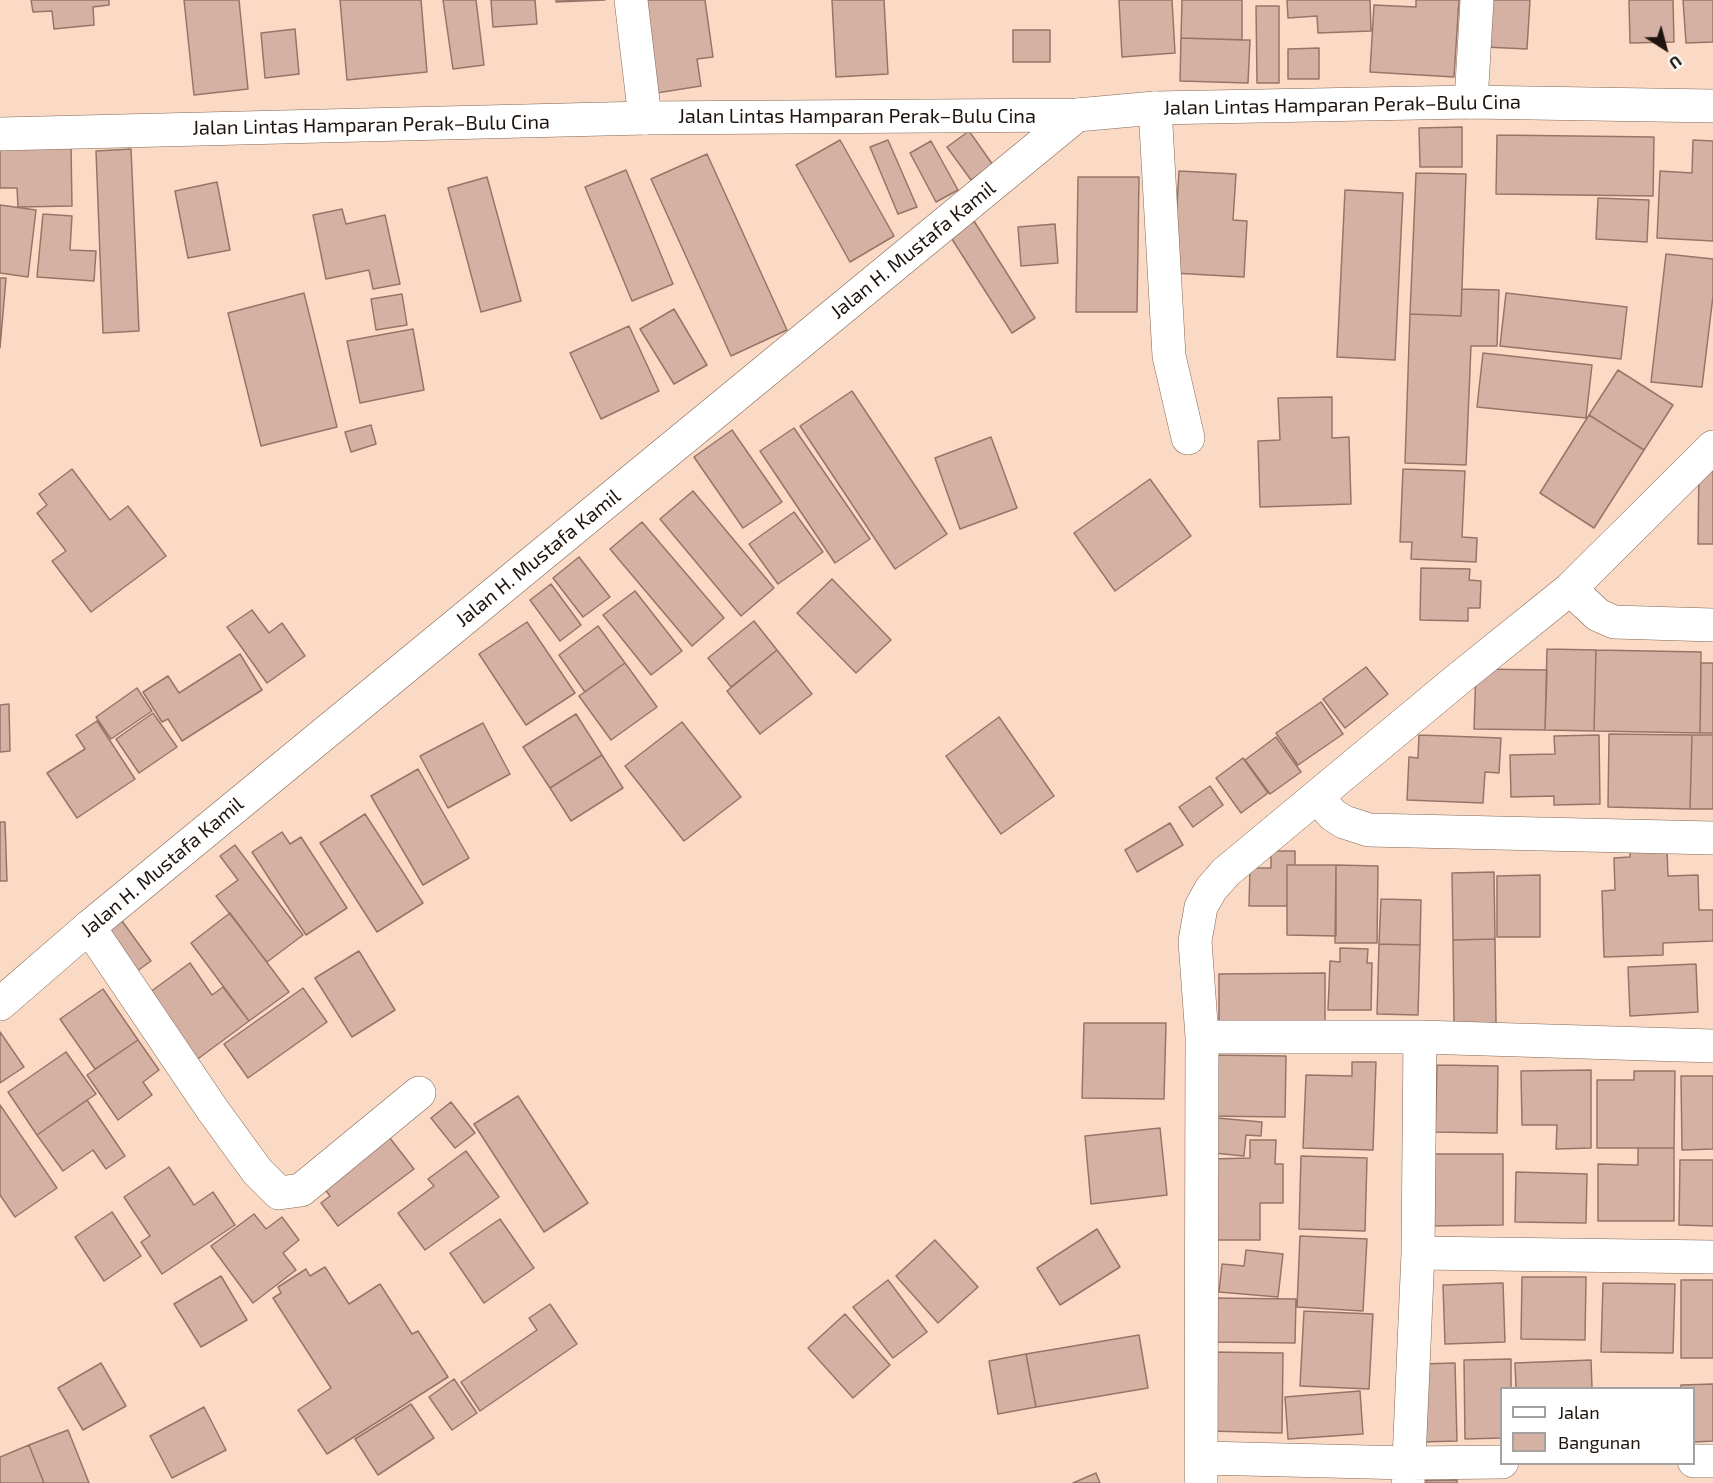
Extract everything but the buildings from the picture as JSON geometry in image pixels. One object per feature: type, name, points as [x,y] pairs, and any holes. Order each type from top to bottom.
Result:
[{"type":"street","points":[[631,0],[645,118]]},
{"type":"street","points":[[1471,102],[1477,0]]},
{"type":"street","name":"Jalan Lintas Hamparan Perak–Bulu Cina","points":[[0,134],[645,118],[1077,115],[1155,108],[1471,102],[1713,105]]},
{"type":"street","points":[[1155,108],[1169,356],[1188,438]]},
{"type":"street","name":"Jalan H. Mustafa Kamil","points":[[0,1004],[89,927],[1077,115]]},
{"type":"street","points":[[1500,1462],[1409,1473],[1202,1471],[1202,1037],[1195,941],[1201,907],[1211,889],[1226,872],[1570,589],[1713,447]]},
{"type":"street","points":[[1570,589],[1598,615],[1614,622],[1713,625]]},
{"type":"street","points":[[1317,797],[1344,822],[1369,830],[1713,838]]},
{"type":"street","points":[[89,927],[212,1109],[257,1171],[279,1193],[301,1190],[419,1093]]},
{"type":"street","points":[[1202,1037],[1420,1037],[1713,1046]]},
{"type":"street","points":[[1409,1473],[1418,1253],[1420,1037]]},
{"type":"street","points":[[1418,1253],[1713,1257]]},
{"type":"street","points":[[1695,1461],[1713,1461]]}]
